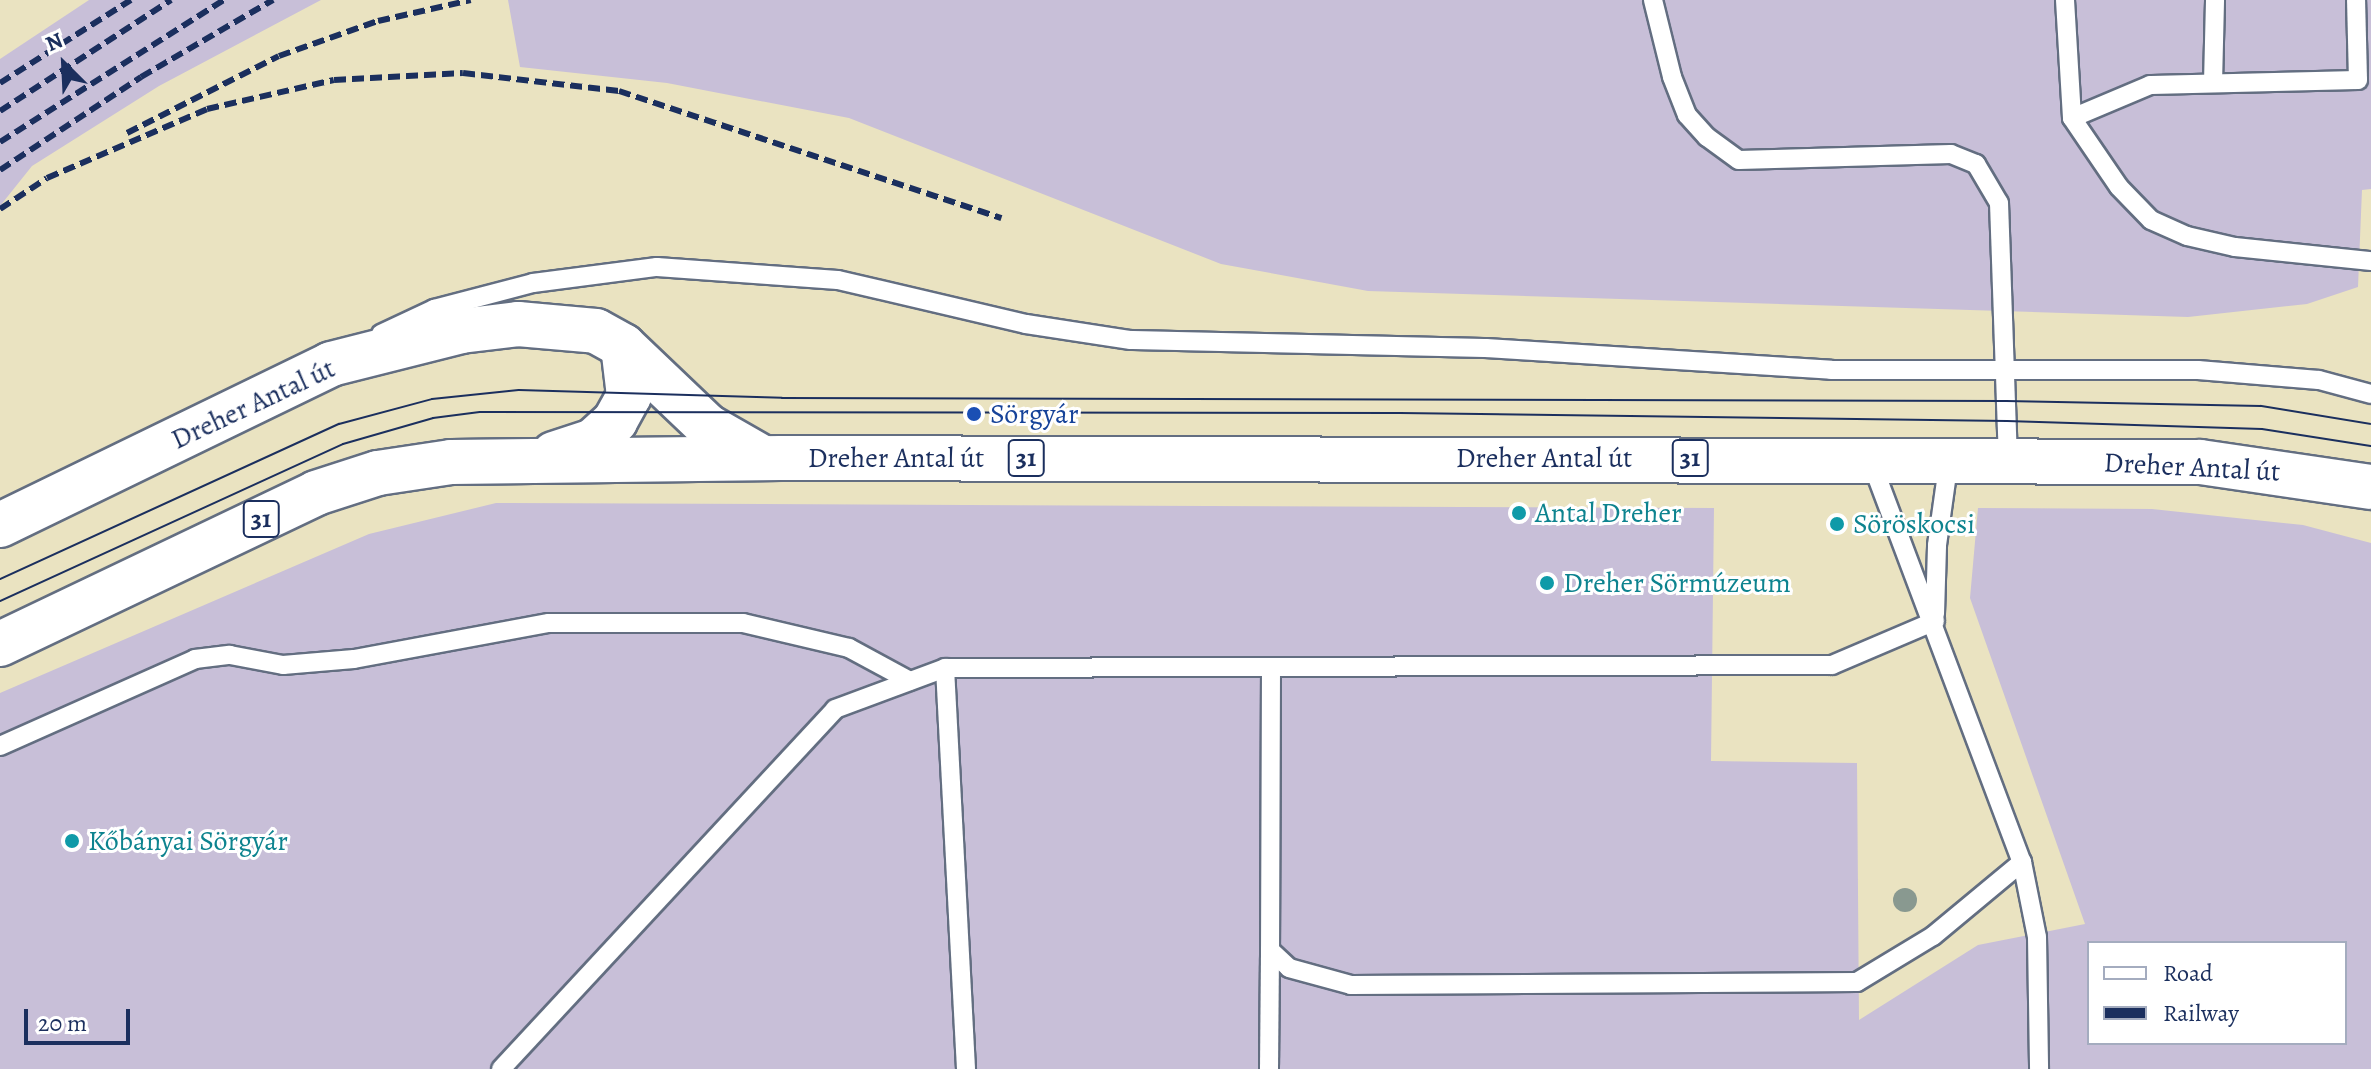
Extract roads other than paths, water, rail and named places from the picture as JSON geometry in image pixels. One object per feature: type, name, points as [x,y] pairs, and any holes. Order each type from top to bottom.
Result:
[{"type":"main road","name":"Dreher Antal út","points":[[0,525],[331,364],[461,331],[518,324],[596,331],[623,346],[707,426],[763,458]]},
{"type":"main road","points":[[540,459],[593,441],[615,421],[629,396],[623,346]]},
{"type":"main road","name":"Dreher Antal út","points":[[0,644],[316,493],[378,473],[451,462],[763,458],[1870,458],[2200,462],[2371,487]]},
{"type":"lane","points":[[1653,0],[1672,77],[1687,115],[1707,137],[1739,160],[1951,154],[1976,164],[1999,203],[2008,460]]},
{"type":"lane","points":[[2065,0],[2072,118],[2119,187],[2151,220],[2187,236],[2235,247],[2371,261]]},
{"type":"lane","points":[[2213,83],[2215,0]]},
{"type":"lane","points":[[2072,118],[2150,85],[2364,85],[2356,0]]},
{"type":"lane","points":[[331,364],[434,309],[583,273],[657,267],[838,280],[1026,324],[1131,340],[1486,348],[1831,370],[2238,372],[2319,380],[2371,394]]},
{"type":"lane","points":[[1870,458],[1935,621],[2022,862],[2037,937],[2039,1069]]},
{"type":"lane","points":[[1935,621],[1937,545],[1950,459]]},
{"type":"lane","points":[[501,1069],[835,709],[945,668],[1832,665],[1935,621]]},
{"type":"lane","points":[[0,746],[195,659],[230,655],[283,665],[354,659],[549,623],[743,623],[849,648],[910,681]]},
{"type":"lane","points":[[945,668],[966,1069]]},
{"type":"lane","points":[[1269,1069],[1271,668]]},
{"type":"lane","points":[[1270,950],[1289,968],[1351,985],[1857,982],[1933,936],[2022,862]]},
{"type":"tram line","points":[[0,579],[339,424],[432,399],[519,390],[782,398],[2006,401],[2261,406],[2371,424]]},
{"type":"tram line","points":[[0,601],[343,444],[433,418],[480,412],[1400,413],[2007,421],[2262,429],[2371,446]]},
{"type":"railway","points":[[0,83],[131,0]]},
{"type":"railway","points":[[0,111],[171,0]]},
{"type":"railway","points":[[0,142],[224,0]]},
{"type":"railway","points":[[0,170],[141,77],[273,0]]},
{"type":"railway","points":[[127,133],[279,56],[378,21],[471,0]]},
{"type":"railway","points":[[0,209],[47,178],[207,109],[334,80],[463,73],[619,91],[1001,218]]},
{"type":"place","name":"Sörgyár","points":[[974,414]]},
{"type":"place","name":"Antal Dreher","points":[[1519,513]]},
{"type":"place","name":"Söröskocsi","points":[[1837,524]]},
{"type":"place","name":"Dreher Sörmúzeum","points":[[1547,583]]},
{"type":"place","name":"Kőbányai Sörgyár","points":[[72,841]]}]
